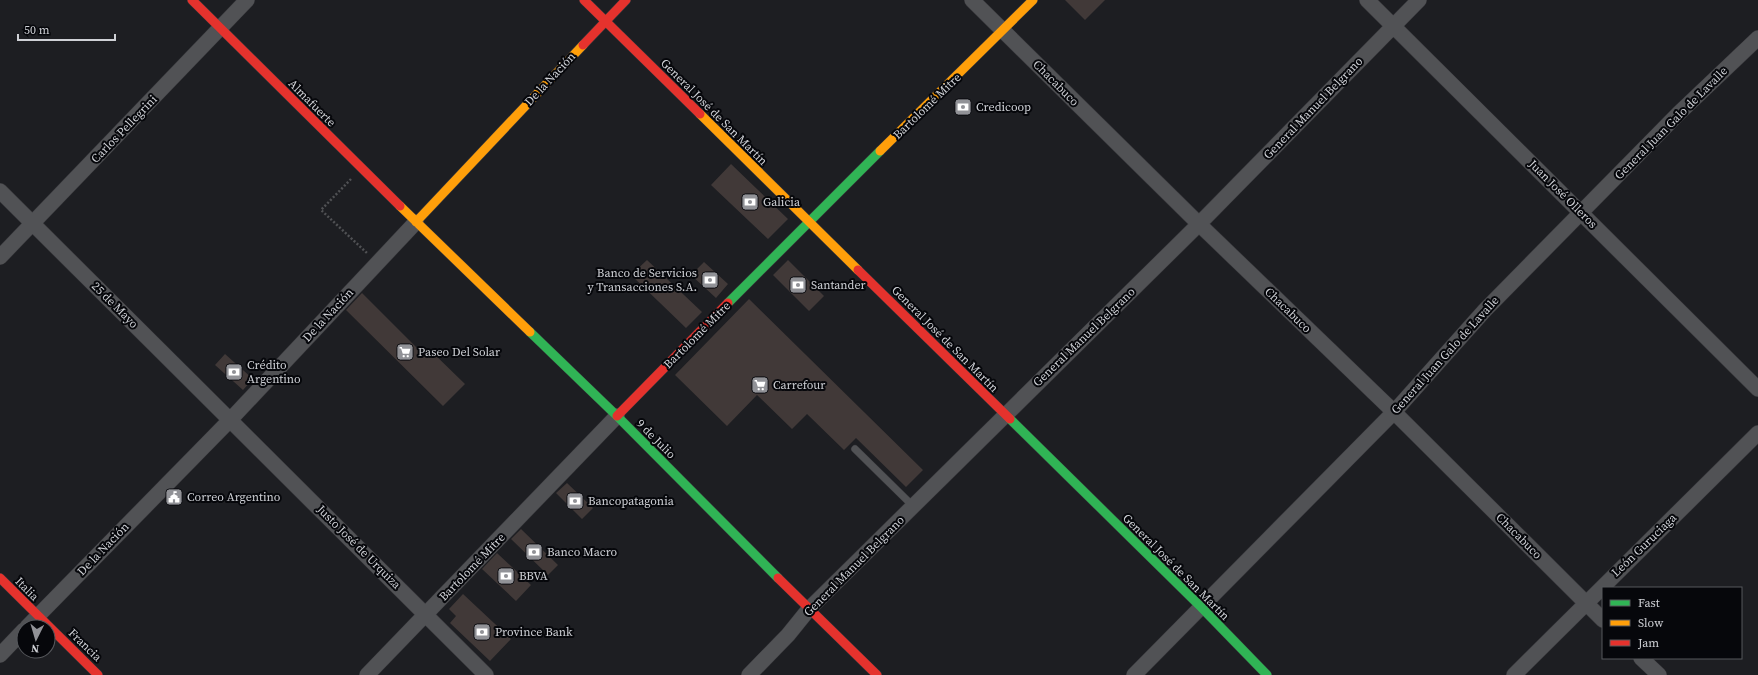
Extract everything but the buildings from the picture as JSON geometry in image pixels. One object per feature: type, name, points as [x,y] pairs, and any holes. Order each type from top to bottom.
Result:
[{"type":"street","name":"Almafuerte","points":[[192,0],[416,222]]},
{"type":"street","name":"Carlos Pellegrini","points":[[0,257],[247,0]]},
{"type":"street","name":"General José de San Martín","points":[[584,0],[1200,607],[1267,675]]},
{"type":"street","name":"De la Nación","points":[[35,619],[231,419],[626,0]]},
{"type":"street","name":"Chacabuco","points":[[972,0],[1199,224],[1394,412],[1602,619]]},
{"type":"street","name":"Bartolomé Mitre","points":[[367,675],[427,615],[617,416],[809,222],[1033,0]]},
{"type":"street","name":"Juan José Olleros","points":[[1367,0],[1758,389]]},
{"type":"street","name":"General Manuel Belgrano","points":[[749,675],[788,634],[809,609],[1199,224],[1419,0]]},
{"type":"street","name":"General Juan Galo de Lavalle","points":[[1134,675],[1394,412],[1485,310],[1581,212],[1678,114],[1758,38]]},
{"type":"street","name":"25 de Mayo","points":[[0,190],[231,419]]},
{"type":"street","name":"9 de Julio","points":[[416,222],[617,416],[809,609],[877,675]]},
{"type":"street","name":"Justo José de Urquiza","points":[[231,419],[486,675]]},
{"type":"street","name":"León Guruciaga","points":[[1514,675],[1585,602],[1758,433]]},
{"type":"street","name":"Italia","points":[[0,578],[38,616]]},
{"type":"street","name":"Francia","points":[[38,616],[98,675]]},
{"type":"street","points":[[0,655],[16,638]]},
{"type":"street","points":[[1643,659],[1659,675]]},
{"type":"lane","points":[[855,449],[913,506]]},
{"type":"path","points":[[361,168],[322,210],[377,263]]},
{"type":"traffic: fast","points":[[728,303],[880,151]]},
{"type":"traffic: fast","points":[[530,332],[617,416],[778,578]]},
{"type":"traffic: fast","points":[[1010,419],[1201,607],[1267,675]]},
{"type":"traffic: slow","points":[[880,151],[1033,0]]},
{"type":"traffic: slow","points":[[416,222],[583,45]]},
{"type":"traffic: slow","points":[[700,114],[858,270]]},
{"type":"traffic: slow","points":[[400,206],[530,332]]},
{"type":"traffic: jam","points":[[192,0],[400,206]]},
{"type":"traffic: jam","points":[[584,0],[700,114]]},
{"type":"traffic: jam","points":[[583,45],[626,0]]},
{"type":"traffic: jam","points":[[858,270],[1010,419]]},
{"type":"traffic: jam","points":[[617,416],[728,303]]},
{"type":"traffic: jam","points":[[0,578],[98,675]]},
{"type":"traffic: jam","points":[[778,578],[877,675]]},
{"type":"place","name":"Credicoop","points":[[963,107]]},
{"type":"place","name":"Galicia","points":[[750,202]]},
{"type":"place","name":"Banco de Servicios y Transacciones S.A.","points":[[710,280]]},
{"type":"place","name":"Santander","points":[[798,285]]},
{"type":"place","name":"Paseo Del Solar","points":[[405,352]]},
{"type":"place","name":"Crédito Argentino","points":[[234,372]]},
{"type":"place","name":"Carrefour","points":[[760,385]]},
{"type":"place","name":"Correo Argentino","points":[[174,497]]},
{"type":"place","name":"Bancopatagonia","points":[[575,501]]},
{"type":"place","name":"Banco Macro","points":[[534,552]]},
{"type":"place","name":"BBVA","points":[[506,576]]},
{"type":"place","name":"Province Bank","points":[[482,632]]}]
